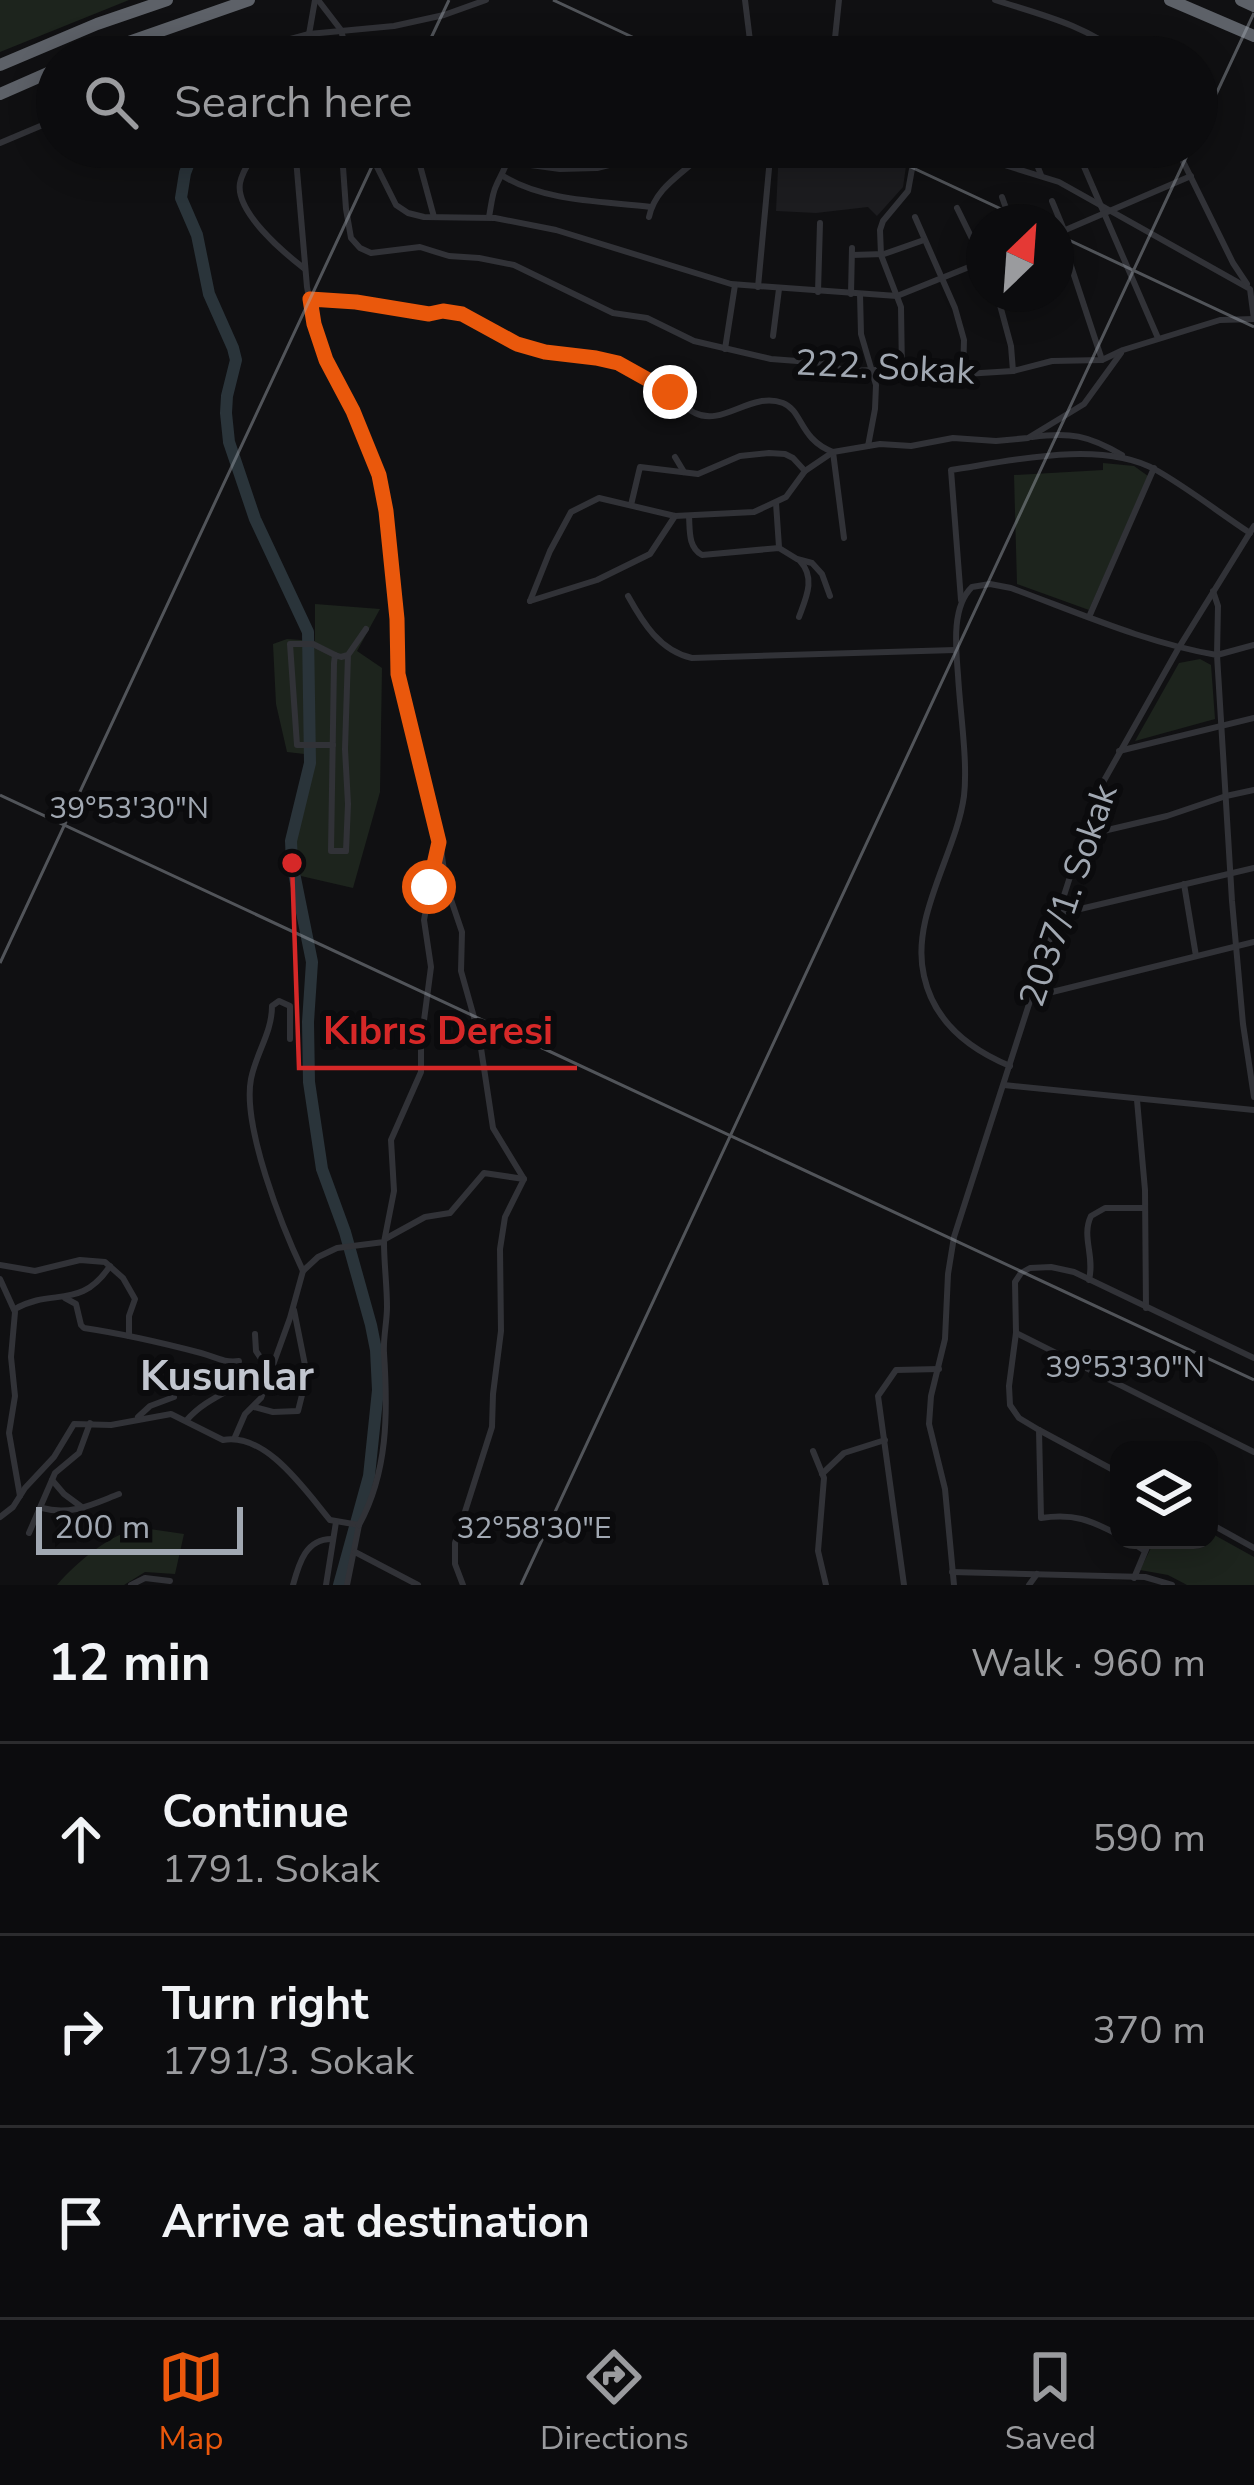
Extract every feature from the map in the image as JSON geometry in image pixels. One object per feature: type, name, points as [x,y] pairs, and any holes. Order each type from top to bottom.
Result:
[{"type":"highway","points":[[68,36],[167,0]]},
{"type":"highway","points":[[146,36],[249,0]]},
{"type":"highway","points":[[1170,0],[1254,35]]},
{"type":"highway","points":[[1241,0],[1254,5]]},
{"type":"highway","points":[[0,64],[36,49]]},
{"type":"highway","points":[[0,94],[36,78]]},
{"type":"street","points":[[316,0],[343,36]]},
{"type":"street","points":[[309,34],[316,0]]},
{"type":"street","points":[[302,36],[410,22],[486,0]]},
{"type":"street","points":[[745,0],[749,36]]},
{"type":"street","points":[[835,36],[839,0]]},
{"type":"street","points":[[995,0],[1081,27],[1094,36]]},
{"type":"street","points":[[0,143],[36,128]]},
{"type":"street","points":[[248,168],[239,186],[242,200],[280,251],[306,269]]},
{"type":"street","points":[[298,168],[314,324],[379,475],[397,619],[398,674],[446,885],[460,927],[460,971],[479,1035],[493,1128],[524,1179],[505,1217],[500,1249],[501,1330],[492,1427],[455,1543],[455,1564],[463,1585]]},
{"type":"street","name":"222. Sokak","points":[[345,168],[352,238],[370,253],[421,247],[514,265],[613,314],[647,318],[694,341],[771,359],[824,363],[846,371],[1013,371],[1052,361],[1102,360],[1220,320],[1254,319]]},
{"type":"street","points":[[377,168],[396,206],[408,213],[489,218],[556,230],[735,285],[897,296],[966,269]]},
{"type":"street","points":[[421,168],[434,217]]},
{"type":"street","points":[[489,218],[496,184],[506,168]]},
{"type":"street","points":[[553,168],[597,168]]},
{"type":"street","points":[[649,217],[670,181],[686,168]]},
{"type":"street","points":[[758,287],[769,168]]},
{"type":"street","points":[[902,372],[901,307],[881,255],[881,226],[908,191],[912,168]]},
{"type":"street","points":[[1015,168],[1041,175],[1252,290]]},
{"type":"street","points":[[1038,168],[1041,175]]},
{"type":"street","points":[[1085,168],[1158,338]]},
{"type":"street","points":[[1186,168],[1233,263],[1252,290],[1254,319]]},
{"type":"street","points":[[503,176],[532,189],[651,207]]},
{"type":"street","points":[[1074,225],[1190,176]]},
{"type":"street","points":[[1002,196],[1005,204]]},
{"type":"street","points":[[957,208],[966,226]]},
{"type":"street","points":[[915,217],[955,308],[964,340],[963,374]]},
{"type":"street","points":[[818,292],[820,223]]},
{"type":"street","points":[[868,446],[876,385],[861,334],[852,252],[881,255],[924,240]]},
{"type":"street","points":[[1074,274],[1102,360]]},
{"type":"street","points":[[724,349],[735,285]]},
{"type":"street","points":[[773,336],[779,289]]},
{"type":"street","points":[[310,299],[462,314],[517,344],[618,363],[670,392],[696,415],[727,413],[746,403],[777,400],[790,406],[806,436],[832,452]]},
{"type":"street","points":[[1002,312],[1013,371]]},
{"type":"street","points":[[1028,438],[1084,404],[1123,350]]},
{"type":"street","points":[[675,517],[650,554],[597,580],[530,601],[550,551],[579,506],[599,498],[675,517],[754,512],[786,497],[806,471],[832,452],[868,446],[1063,433],[1109,447],[1154,469],[1252,530]]},
{"type":"street","points":[[832,452],[844,538]]},
{"type":"street","points":[[631,505],[640,466],[707,472],[740,456],[769,453],[785,454],[806,471]]},
{"type":"street","points":[[1010,1066],[977,1050],[953,1030],[937,1009],[923,974],[924,928],[964,796],[956,650],[961,601],[951,470],[1041,456],[1127,458]]},
{"type":"street","points":[[675,457],[684,472]]},
{"type":"street","points":[[1089,617],[1154,469]]},
{"type":"street","points":[[776,502],[779,548]]},
{"type":"street","points":[[689,516],[690,538],[702,555],[779,548],[812,563],[830,596]]},
{"type":"street","name":"2037/1. Sokak","points":[[954,1585],[945,1489],[929,1424],[945,1339],[954,1237],[1097,793],[1252,530]]},
{"type":"street","points":[[797,559],[809,573],[799,617]]},
{"type":"street","points":[[961,601],[972,587],[1000,585],[1178,649],[1217,656],[1254,645]]},
{"type":"street","points":[[1212,591],[1218,606],[1221,725],[1243,1024],[1254,1097]]},
{"type":"street","points":[[628,596],[661,643],[692,658],[956,650]]},
{"type":"street","points":[[335,655],[331,851],[346,851],[348,655],[366,629]]},
{"type":"street","points":[[333,745],[297,746],[290,644],[348,655]]},
{"type":"street","points":[[1119,751],[1254,718]]},
{"type":"street","points":[[1082,836],[1254,790]]},
{"type":"street","points":[[347,1585],[359,1526],[382,1463],[387,1400],[384,1240],[394,1191],[391,1140],[421,1072],[431,967],[424,920],[439,842]]},
{"type":"street","points":[[1057,915],[1254,868]]},
{"type":"street","points":[[1184,884],[1196,956]]},
{"type":"street","points":[[1032,997],[1254,942]]},
{"type":"street","points":[[290,1040],[290,1006],[279,1001],[272,1006],[271,1027],[252,1076],[250,1109],[277,1210],[303,1270]]},
{"type":"street","points":[[1243,1024],[1254,1022]]},
{"type":"street","points":[[1004,1084],[1254,1110]]},
{"type":"street","points":[[1137,1100],[1146,1308]]},
{"type":"street","points":[[235,1437],[239,1423],[261,1398],[303,1270],[337,1248],[384,1240],[425,1217],[450,1213],[484,1173],[524,1179]]},
{"type":"street","points":[[1089,1280],[1092,1260],[1086,1230],[1090,1216],[1105,1208],[1145,1208]]},
{"type":"street","points":[[0,1264],[35,1270],[97,1259],[110,1266],[135,1299],[129,1336]]},
{"type":"street","points":[[15,1310],[34,1299],[65,1298],[91,1287],[110,1266]]},
{"type":"street","points":[[1110,1469],[1019,1418],[1010,1405],[1015,1282],[1022,1273],[1051,1267],[1074,1272],[1254,1358]]},
{"type":"street","points":[[0,1279],[15,1310],[11,1357],[15,1396],[9,1433],[20,1496]]},
{"type":"street","points":[[65,1298],[76,1304],[85,1328],[224,1363],[238,1361]]},
{"type":"street","points":[[253,1407],[279,1413],[298,1411],[307,1375],[293,1306]]},
{"type":"street","points":[[1016,1333],[1254,1452]]},
{"type":"street","points":[[255,1334],[256,1351],[268,1367]]},
{"type":"street","points":[[186,1421],[208,1400],[268,1367]]},
{"type":"street","points":[[904,1585],[878,1396],[896,1370],[939,1369]]},
{"type":"street","points":[[136,1419],[150,1406],[174,1397]]},
{"type":"street","points":[[0,1517],[54,1457],[70,1426],[111,1425],[171,1414],[223,1440],[235,1437],[254,1443],[298,1480],[330,1520],[359,1526]]},
{"type":"street","points":[[29,1533],[52,1480],[79,1453],[90,1424]]},
{"type":"street","points":[[1039,1430],[1042,1518],[1064,1514],[1110,1531]]},
{"type":"street","points":[[822,1474],[844,1454],[885,1440]]},
{"type":"street","points":[[813,1450],[822,1474],[818,1551],[826,1585]]},
{"type":"street","points":[[52,1480],[83,1508]]},
{"type":"street","points":[[42,1508],[59,1512],[83,1508],[119,1494]]},
{"type":"street","points":[[326,1585],[336,1522]]},
{"type":"street","points":[[1218,1528],[1254,1548]]},
{"type":"street","points":[[293,1585],[310,1546],[320,1539],[333,1539]]},
{"type":"street","points":[[1134,1578],[1142,1549]]},
{"type":"street","points":[[355,1552],[418,1585]]},
{"type":"street","points":[[952,1572],[1145,1577],[1172,1585]]},
{"type":"street","points":[[1029,1585],[1037,1574]]},
{"type":"street","points":[[130,1585],[146,1578],[170,1581]]},
{"type":"shaded area","points":[[0,0],[129,0],[36,36],[0,52]]},
{"type":"shaded area","points":[[778,168],[906,168],[903,187],[877,216],[868,207],[816,213],[776,211]]},
{"type":"shaded area","points":[[1103,463],[1134,466],[1148,476],[1089,610],[1017,584],[1014,475],[1103,470]]},
{"type":"shaded area","points":[[315,604],[380,609],[357,651],[382,668],[380,792],[353,888],[301,876],[293,852],[313,755],[287,752],[276,704],[273,644],[287,639],[315,641]]},
{"type":"shaded area","points":[[1200,659],[1211,665],[1215,719],[1135,741],[1179,663]]},
{"type":"shaded area","points":[[143,1528],[184,1534],[175,1574],[145,1572],[124,1585],[57,1585],[107,1542]]},
{"type":"shaded area","points":[[1218,1537],[1254,1557],[1254,1585],[1187,1585],[1168,1575],[1140,1570],[1150,1549],[1218,1549]]},
{"type":"waterway","points":[[187,168],[181,198],[197,235],[209,294],[236,360],[227,396],[229,442],[255,519],[308,632],[310,763],[291,841],[312,962],[309,1082],[322,1169],[371,1325],[378,1390],[369,1476],[339,1585]]},
{"type":"place","name":"Kıbrıs Deresi","points":[[292,863]]},
{"type":"district","name":"Kusunlar","points":[[227,1375]]},
{"type":"route","points":[[429,887],[439,842],[398,674],[397,619],[379,475],[326,360],[310,299],[462,314],[517,344],[618,363],[670,392]]}]
